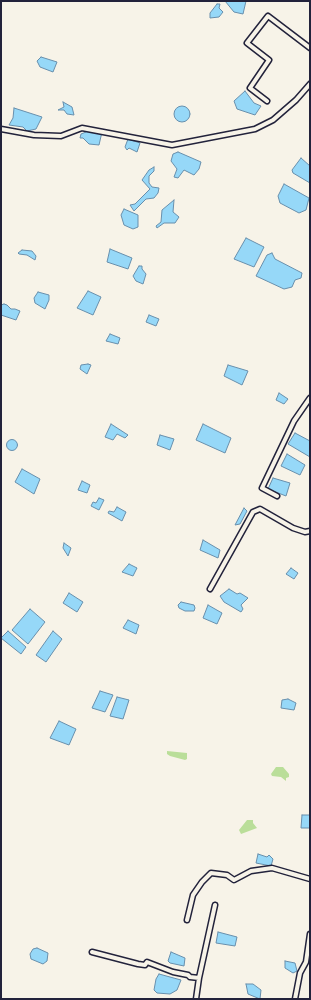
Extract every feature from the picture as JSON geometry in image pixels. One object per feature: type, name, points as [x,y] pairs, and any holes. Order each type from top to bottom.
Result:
[{"type":"street","points":[[267,101],[250,88],[269,60],[247,43],[268,16],[310,48]]},
{"type":"street","points":[[1,129],[34,135],[60,136],[82,128],[172,145],[255,129],[273,120],[296,100],[310,84]]},
{"type":"street","points":[[277,496],[262,488],[294,420],[310,398]]},
{"type":"street","points":[[210,588],[253,512],[260,509],[293,528],[305,532],[310,531]]},
{"type":"street","points":[[187,920],[193,894],[211,873],[227,875],[234,880],[251,871],[272,868],[310,879]]},
{"type":"street","points":[[196,999],[199,978],[215,905]]},
{"type":"street","points":[[295,999],[300,973],[306,962],[310,934]]},
{"type":"street","points":[[92,952],[138,964],[145,965],[147,962],[172,972],[188,975],[190,978],[199,978]]},
{"type":"green space","points":[[167,751],[187,753],[187,759],[185,760],[170,756],[167,754]]},
{"type":"green space","points":[[276,767],[283,767],[289,774],[286,781],[281,777],[272,776],[271,774]]},
{"type":"green space","points":[[247,820],[253,820],[253,823],[257,828],[241,834],[239,830]]},
{"type":"water","points":[[225,1],[246,1],[243,14],[234,12]]},
{"type":"water","points":[[217,4],[220,4],[219,8],[223,12],[219,17],[210,18],[210,13]]},
{"type":"water","points":[[41,57],[57,62],[53,72],[40,67],[37,61]]},
{"type":"water","points":[[245,91],[254,103],[261,106],[255,115],[237,109],[234,101]]},
{"type":"water","points":[[63,102],[72,107],[74,115],[67,114],[64,110],[58,110],[64,107]]},
{"type":"water","points":[[179,106],[185,106],[190,111],[188,120],[185,122],[179,122],[174,117],[174,111]]},
{"type":"water","points":[[14,108],[42,117],[36,129],[27,131],[23,127],[9,125],[13,118]]},
{"type":"water","points":[[86,129],[102,132],[99,145],[89,144],[83,138],[80,138],[81,134],[86,132]]},
{"type":"water","points":[[128,139],[140,143],[137,152],[129,148],[127,150],[125,147]]},
{"type":"water","points":[[178,152],[201,162],[199,169],[194,175],[184,170],[178,178],[174,177],[177,169],[171,161],[173,154]]},
{"type":"water","points":[[301,158],[310,166],[310,183],[293,173],[292,170]]},
{"type":"water","points":[[154,167],[154,171],[149,176],[149,183],[152,187],[159,188],[158,193],[154,198],[146,199],[134,211],[130,205],[135,204],[150,189],[142,180],[149,170]]},
{"type":"water","points":[[284,184],[309,198],[306,210],[299,213],[280,203],[278,196]]},
{"type":"water","points":[[174,200],[173,212],[179,217],[175,223],[164,223],[157,228],[156,226],[161,222],[162,210]]},
{"type":"water","points":[[124,209],[138,215],[138,227],[133,229],[124,225],[121,215]]},
{"type":"water","points":[[246,238],[264,247],[254,267],[234,259]]},
{"type":"water","points":[[110,249],[132,258],[128,269],[107,262]]},
{"type":"water","points":[[22,250],[32,251],[36,256],[35,260],[27,255],[18,253]]},
{"type":"water","points":[[272,253],[275,259],[302,273],[301,278],[295,280],[292,287],[284,289],[256,276],[267,255]]},
{"type":"water","points":[[139,266],[142,266],[142,269],[146,274],[143,284],[136,281],[133,276]]},
{"type":"water","points":[[88,291],[101,297],[93,315],[77,308]]},
{"type":"water","points":[[38,292],[49,295],[49,300],[45,309],[35,303],[34,298]]},
{"type":"water","points":[[4,304],[11,309],[20,311],[16,320],[1,315],[1,305]]},
{"type":"water","points":[[149,315],[159,319],[156,326],[146,322]]},
{"type":"water","points":[[110,334],[120,338],[118,344],[106,341]]},
{"type":"water","points":[[81,365],[91,365],[87,374],[80,369]]},
{"type":"water","points":[[228,365],[248,371],[242,385],[224,376]]},
{"type":"water","points":[[279,393],[288,399],[284,404],[276,400]]},
{"type":"water","points":[[111,424],[128,435],[125,438],[117,434],[113,440],[105,437]]},
{"type":"water","points":[[203,424],[231,438],[225,453],[196,440]]},
{"type":"water","points":[[295,433],[310,441],[310,457],[288,444]]},
{"type":"water","points":[[160,435],[174,439],[170,450],[157,445]]},
{"type":"water","points":[[12,439],[16,441],[18,445],[16,449],[12,451],[8,449],[6,445],[8,441]]},
{"type":"water","points":[[287,454],[305,465],[300,475],[281,466]]},
{"type":"water","points":[[22,469],[40,479],[34,494],[15,482]]},
{"type":"water","points":[[273,478],[290,483],[286,496],[268,489]]},
{"type":"water","points":[[82,481],[90,485],[87,493],[78,490]]},
{"type":"water","points":[[99,498],[104,500],[99,510],[91,506],[93,502],[96,503]]},
{"type":"water","points":[[117,507],[126,512],[122,521],[108,513],[109,511],[114,512]]},
{"type":"water","points":[[244,508],[247,511],[240,524],[235,525]]},
{"type":"water","points":[[203,540],[220,550],[218,558],[200,550]]},
{"type":"water","points":[[64,543],[71,548],[68,556],[63,548]]},
{"type":"water","points":[[129,564],[137,568],[133,576],[122,572]]},
{"type":"water","points":[[291,568],[298,573],[294,579],[286,574]]},
{"type":"water","points":[[229,589],[248,598],[241,605],[243,609],[241,612],[224,602],[220,596]]},
{"type":"water","points":[[69,593],[83,602],[77,612],[63,603]]},
{"type":"water","points":[[181,602],[194,605],[194,611],[185,611],[179,608],[178,605]]},
{"type":"water","points":[[208,605],[222,613],[217,624],[203,618]]},
{"type":"water","points":[[30,609],[45,622],[28,644],[12,630]]},
{"type":"water","points":[[128,620],[139,625],[136,634],[123,628]]},
{"type":"water","points":[[8,631],[26,647],[21,654],[1,638]]},
{"type":"water","points":[[53,631],[62,639],[46,662],[36,655]]},
{"type":"water","points":[[100,691],[113,695],[105,712],[92,708]]},
{"type":"water","points":[[117,697],[129,700],[123,719],[110,716]]},
{"type":"water","points":[[288,699],[296,703],[294,710],[281,708],[282,700]]},
{"type":"water","points":[[59,721],[76,729],[69,745],[50,738]]},
{"type":"water","points":[[302,815],[310,815],[310,828],[301,828]]},
{"type":"water","points":[[258,854],[267,857],[269,855],[273,859],[271,866],[256,863]]},
{"type":"water","points":[[218,932],[237,937],[235,946],[216,943]]},
{"type":"water","points":[[37,948],[48,953],[47,961],[43,964],[31,959],[30,954],[33,949]]},
{"type":"water","points":[[171,952],[185,958],[184,966],[170,963],[168,961]]},
{"type":"water","points":[[285,961],[295,963],[297,971],[293,973],[285,968]]},
{"type":"water","points":[[159,974],[181,980],[177,990],[170,994],[157,993],[154,990],[156,979]]},
{"type":"water","points":[[246,984],[253,984],[261,990],[260,999],[248,994]]}]
